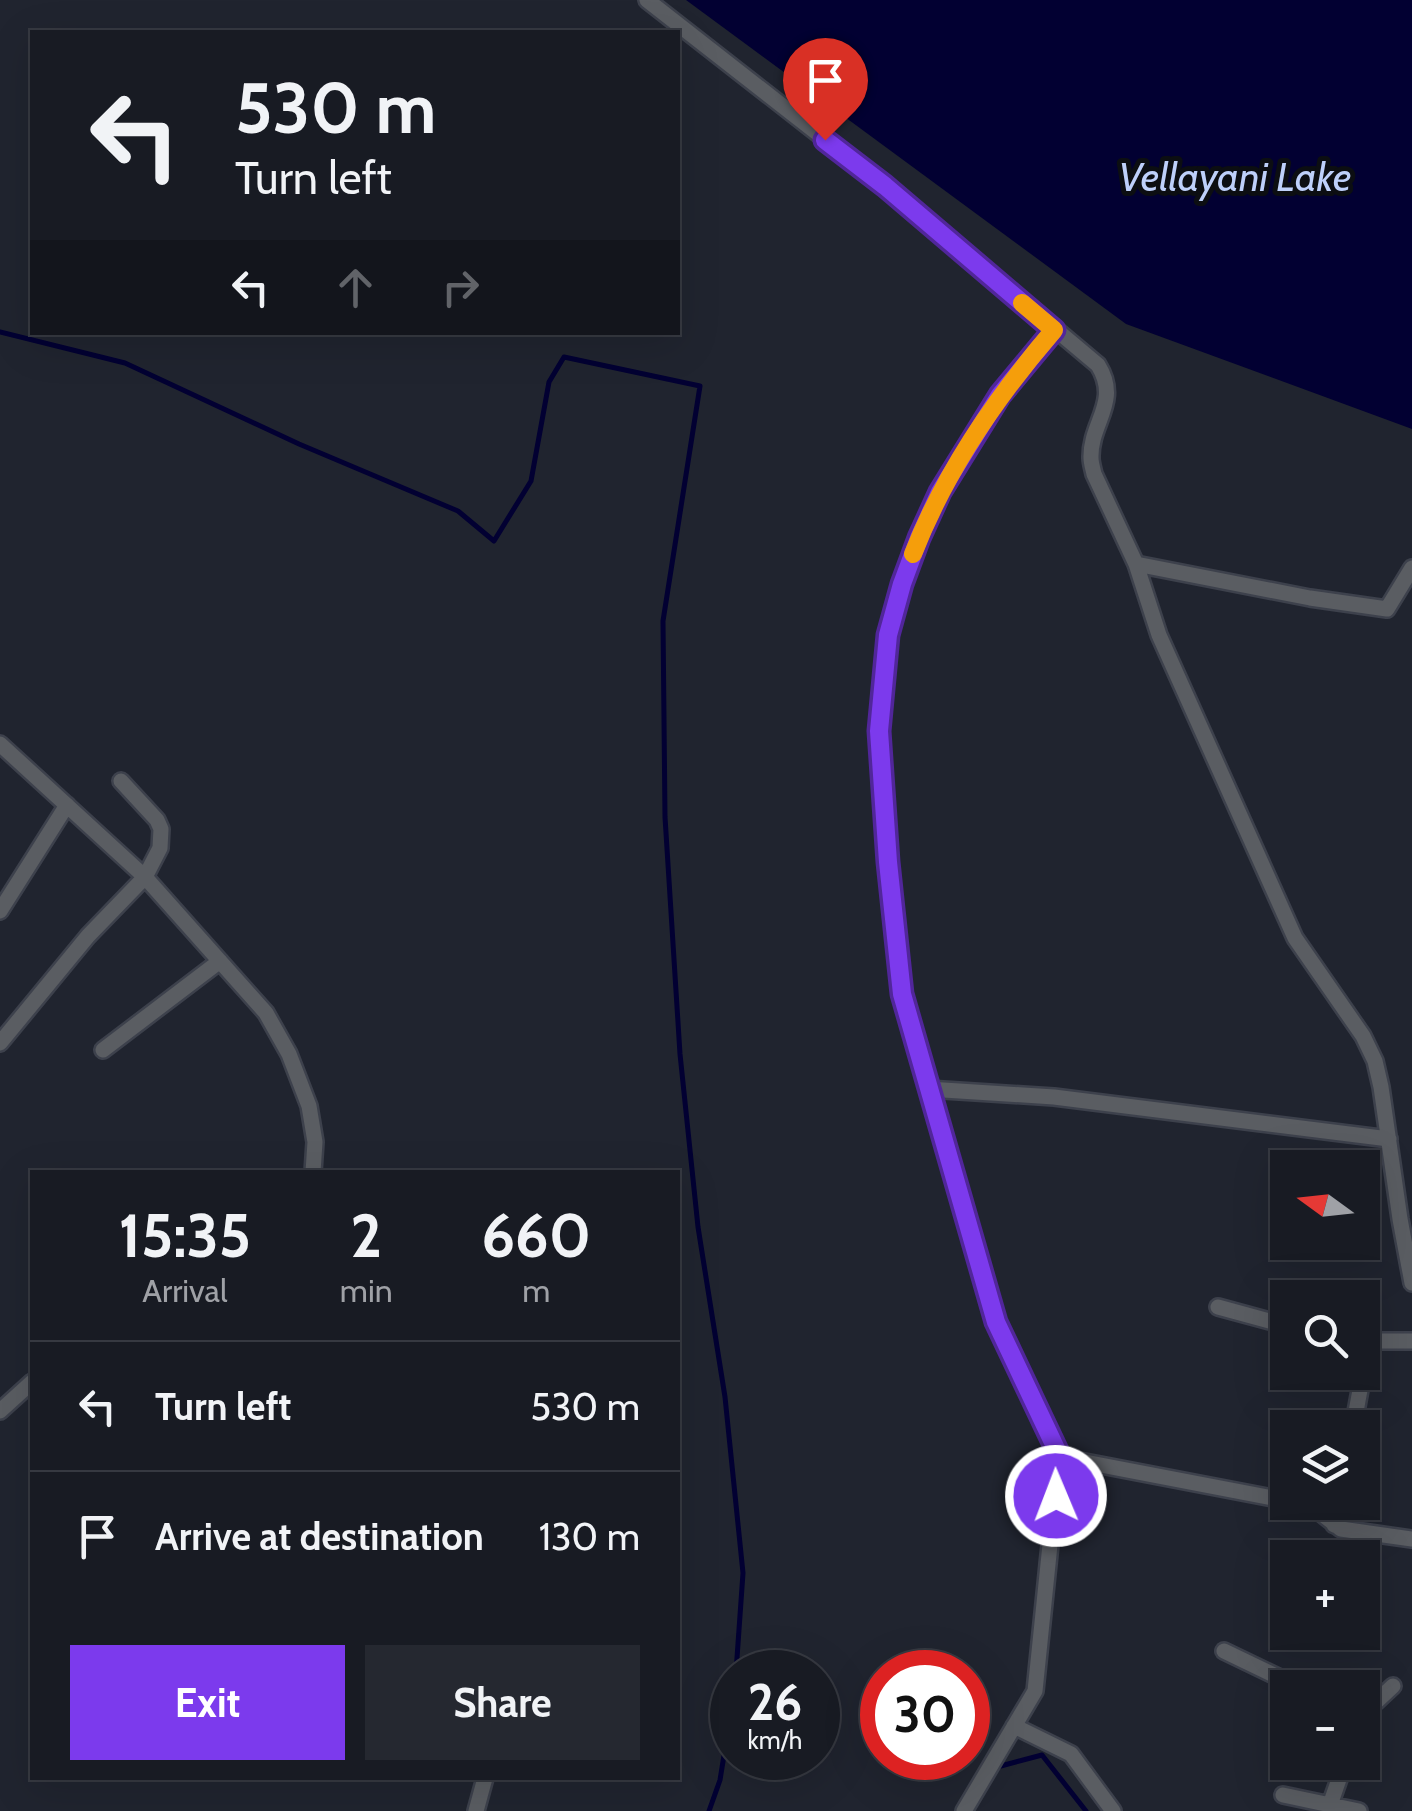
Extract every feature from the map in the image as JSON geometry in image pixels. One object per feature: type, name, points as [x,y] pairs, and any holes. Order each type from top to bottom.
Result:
[{"type":"street","points":[[647,0],[885,186],[1098,365],[1107,386],[1107,400],[1091,458],[1094,474],[1136,564],[1158,635],[1294,938],[1363,1036],[1375,1061],[1412,1279]]},
{"type":"street","points":[[964,1811],[1035,1691],[1060,1457],[996,1322],[902,994],[879,731],[888,635],[919,538],[940,492],[1000,395],[1054,330]]},
{"type":"street","points":[[1136,564],[1388,609],[1412,568]]},
{"type":"street","points":[[0,744],[144,876],[266,1013],[288,1054],[313,1120],[313,1170]]},
{"type":"street","points":[[0,1043],[88,936],[144,876],[160,848],[160,829],[152,814],[121,781]]},
{"type":"street","points":[[0,911],[67,805]]},
{"type":"street","points":[[103,1050],[220,961]]},
{"type":"street","points":[[928,1090],[1054,1097],[1388,1139]]},
{"type":"street","points":[[1218,1307],[1270,1321]]},
{"type":"street","points":[[1380,1341],[1412,1341]]},
{"type":"street","points":[[0,1411],[30,1384]]},
{"type":"street","points":[[1060,1457],[1270,1497]]},
{"type":"street","points":[[1328,1520],[1350,1531],[1412,1538]]},
{"type":"street","points":[[1334,1525],[1335,1520]]},
{"type":"street","points":[[1224,1651],[1270,1673]]},
{"type":"street","points":[[1380,1698],[1393,1686]]},
{"type":"street","points":[[1014,1726],[1071,1754],[1113,1811]]},
{"type":"street","points":[[476,1811],[484,1780]]},
{"type":"street","points":[[1330,1805],[1339,1780]]},
{"type":"street","points":[[1283,1795],[1360,1811]]},
{"type":"water","name":"Vellayani Lake","points":[[686,0],[1412,0],[1412,429],[1126,324]]},
{"type":"waterway","points":[[0,332],[125,363],[299,444],[458,511],[494,541],[531,481],[549,382],[564,357],[700,386],[663,621],[665,817],[680,1054],[698,1227],[725,1397],[743,1573],[738,1650]]},
{"type":"waterway","points":[[997,1767],[1042,1755],[1086,1811]]},
{"type":"waterway","points":[[709,1811],[720,1780]]},
{"type":"slow traffic","points":[[913,554],[940,492],[1000,395],[1054,330],[1022,303]]},
{"type":"route","points":[[825,140],[1054,330],[1000,395],[940,492],[919,538],[888,635],[879,731],[902,994],[996,1322],[1060,1457],[1056,1496]]}]
